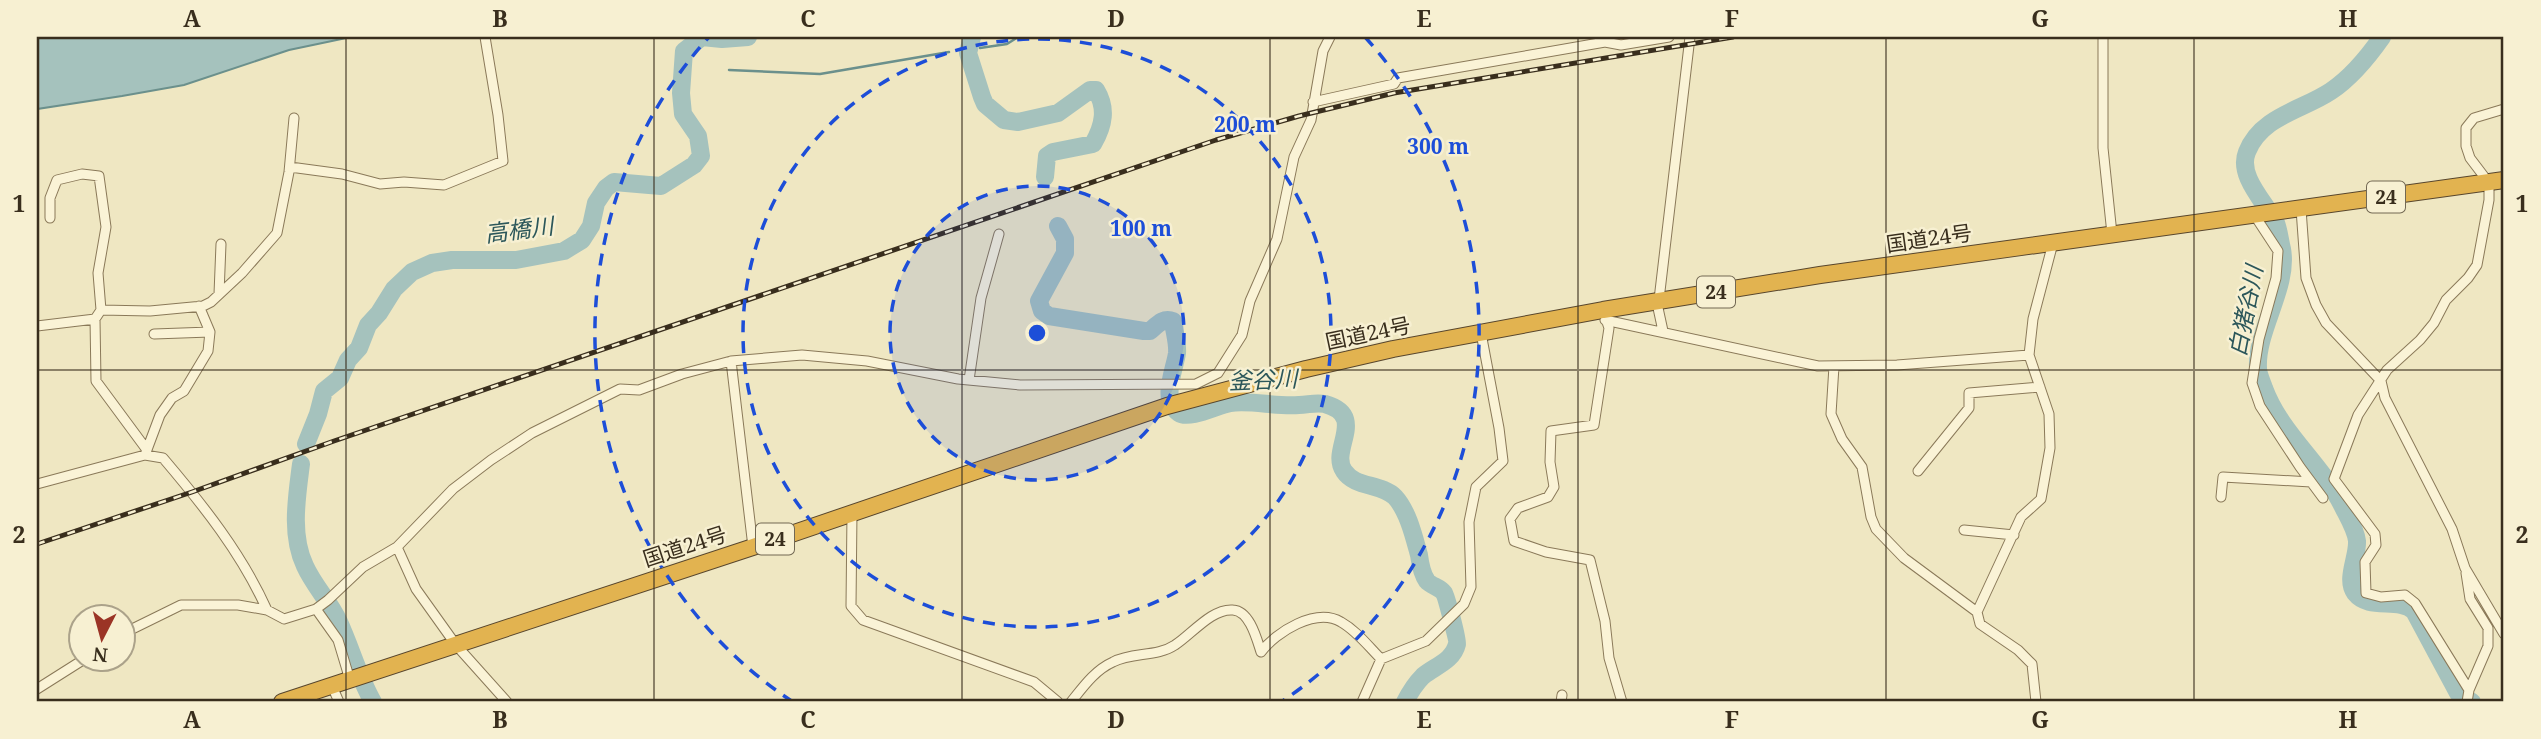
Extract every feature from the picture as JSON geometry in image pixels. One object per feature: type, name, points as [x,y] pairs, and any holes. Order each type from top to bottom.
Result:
[{"type":"highway","name":"国道24号","points":[[282,702],[1175,404],[1331,363],[1481,333],[1604,315],[1660,301],[1820,275],[2497,182]]},
{"type":"street","points":[[290,167],[342,174],[380,184],[404,182],[444,185],[503,160],[485,37]]},
{"type":"street","points":[[136,627],[181,605],[239,606],[267,610],[284,619],[316,610],[337,594],[363,567],[397,547],[453,489],[532,433],[620,389],[639,390],[682,374],[730,361],[802,355],[825,356],[969,380],[1020,385],[1196,384],[1218,373],[1242,335],[1250,302],[1277,239],[1294,157],[1311,120],[1323,51],[1330,37]]},
{"type":"street","points":[[1313,102],[1394,84],[1398,78],[1605,42],[1621,44],[1669,37]]},
{"type":"street","points":[[1663,331],[1658,308],[1690,37]]},
{"type":"street","points":[[2103,37],[2103,148],[2112,234]]},
{"type":"street","points":[[2255,216],[2278,251],[2276,278],[2259,339],[2252,383],[2260,407],[2323,498],[2334,479],[2358,415],[2387,370],[2397,358],[2420,340],[2434,323],[2446,300],[2477,265],[2489,200],[2497,182],[2470,158],[2466,146],[2466,128],[2474,118],[2504,109]]},
{"type":"street","points":[[37,326],[98,315],[199,306],[211,302],[242,273],[277,233],[290,167],[294,118]]},
{"type":"street","points":[[50,218],[50,198],[57,180],[82,174],[99,176],[106,228],[99,273],[96,381],[146,453]]},
{"type":"street","points":[[2301,209],[2306,278],[2316,305],[2326,323],[2381,381],[2385,398],[2452,529],[2465,568],[2470,599],[2488,628],[2488,646],[2468,696]]},
{"type":"street","points":[[969,380],[981,299],[999,234]]},
{"type":"street","points":[[1977,612],[2021,517],[2040,499],[2050,448],[2049,414],[2029,355],[2033,319],[2053,243]]},
{"type":"street","points":[[219,294],[221,244]]},
{"type":"street","points":[[146,453],[160,415],[172,398],[184,391],[208,351],[210,332],[199,306]]},
{"type":"street","points":[[1604,315],[1818,366],[1897,365],[2029,355]]},
{"type":"street","points":[[1604,315],[1609,328],[1594,425],[1551,431],[1550,462],[1554,487],[1548,497],[1518,508],[1510,519],[1514,541],[1546,552],[1590,560],[1605,621],[1609,658],[1619,699]]},
{"type":"street","points":[[154,334],[210,332]]},
{"type":"street","points":[[1362,702],[1381,659],[1426,641],[1464,604],[1471,587],[1469,522],[1476,486],[1503,461],[1481,333]]},
{"type":"street","points":[[730,361],[753,547]]},
{"type":"street","points":[[1834,366],[1831,414],[1842,439],[1862,467],[1876,529],[1904,558],[1977,612],[1980,624],[2018,650],[2032,664],[2036,702]]},
{"type":"street","points":[[1918,471],[1969,408],[1969,393],[2040,387]]},
{"type":"street","points":[[37,484],[146,453],[163,458],[192,492],[253,577],[267,610]]},
{"type":"street","points":[[2221,497],[2223,477],[2311,482]]},
{"type":"street","points":[[2331,486],[2375,534],[2376,545],[2365,562],[2366,593],[2381,597],[2405,596],[2415,603],[2468,696]]},
{"type":"street","points":[[852,512],[851,606],[863,620],[1034,682],[1058,702]]},
{"type":"street","points":[[1964,530],[2014,535]]},
{"type":"street","points":[[397,547],[416,589],[456,645],[506,702]]},
{"type":"street","points":[[2465,568],[2502,630]]},
{"type":"street","points":[[1071,702],[1093,676],[1112,662],[1130,655],[1173,647],[1215,615],[1231,609],[1237,610],[1246,618],[1261,653],[1291,627],[1315,618],[1339,620],[1381,659]]},
{"type":"street","points":[[316,610],[338,640],[350,680]]},
{"type":"street","points":[[37,689],[66,671]]},
{"type":"street","points":[[332,686],[339,702]]},
{"type":"water","points":[[37,37],[351,37],[289,50],[184,85],[37,109]]},
{"type":"waterway","name":"高橋川","points":[[702,37],[748,37]]},
{"type":"waterway","name":"高橋川","points":[[306,444],[324,391],[340,378],[348,360],[359,348],[368,325],[394,289],[412,272],[432,263],[452,260],[516,260],[564,251],[582,240],[591,226],[596,203],[606,188],[614,182],[661,186],[694,165],[701,156],[698,136],[683,114],[681,93],[684,51],[702,37]]},
{"type":"waterway","name":"釜谷川","points":[[972,37],[968,53],[982,97],[985,104],[1004,120],[1018,122],[1058,113],[1090,90],[1096,90],[1102,103],[1103,117],[1093,144],[1053,152],[1047,156],[1045,177]]},
{"type":"waterway","points":[[980,48],[1007,44],[1018,37]]},
{"type":"waterway","name":"白猪谷川","points":[[2382,37],[2346,79],[2320,98],[2272,122],[2253,140],[2247,152],[2245,161],[2249,180],[2276,223],[2283,263],[2277,293],[2262,339],[2258,370],[2271,405],[2334,491],[2353,528],[2357,547],[2351,581],[2355,593],[2368,601],[2400,605],[2414,611],[2458,693],[2472,702]]},
{"type":"waterway","points":[[729,70],[820,74],[949,52]]},
{"type":"waterway","name":"釜谷川","points":[[1058,226],[1065,239],[1065,253],[1039,301],[1042,311],[1049,316],[1144,331],[1150,331],[1163,321],[1173,321],[1177,353],[1169,393],[1173,407],[1179,413],[1190,415],[1238,402],[1290,405],[1318,403],[1338,409],[1344,417],[1346,425],[1341,453],[1344,471],[1361,483],[1383,489],[1400,503],[1410,524],[1424,575],[1429,583],[1444,593],[1456,635],[1457,644],[1452,655],[1423,676],[1405,702]]},
{"type":"waterway","points":[[301,464],[296,515],[300,554],[339,622],[373,702]]},
{"type":"railway","points":[[37,544],[1216,140],[1394,93],[1733,37]]}]
